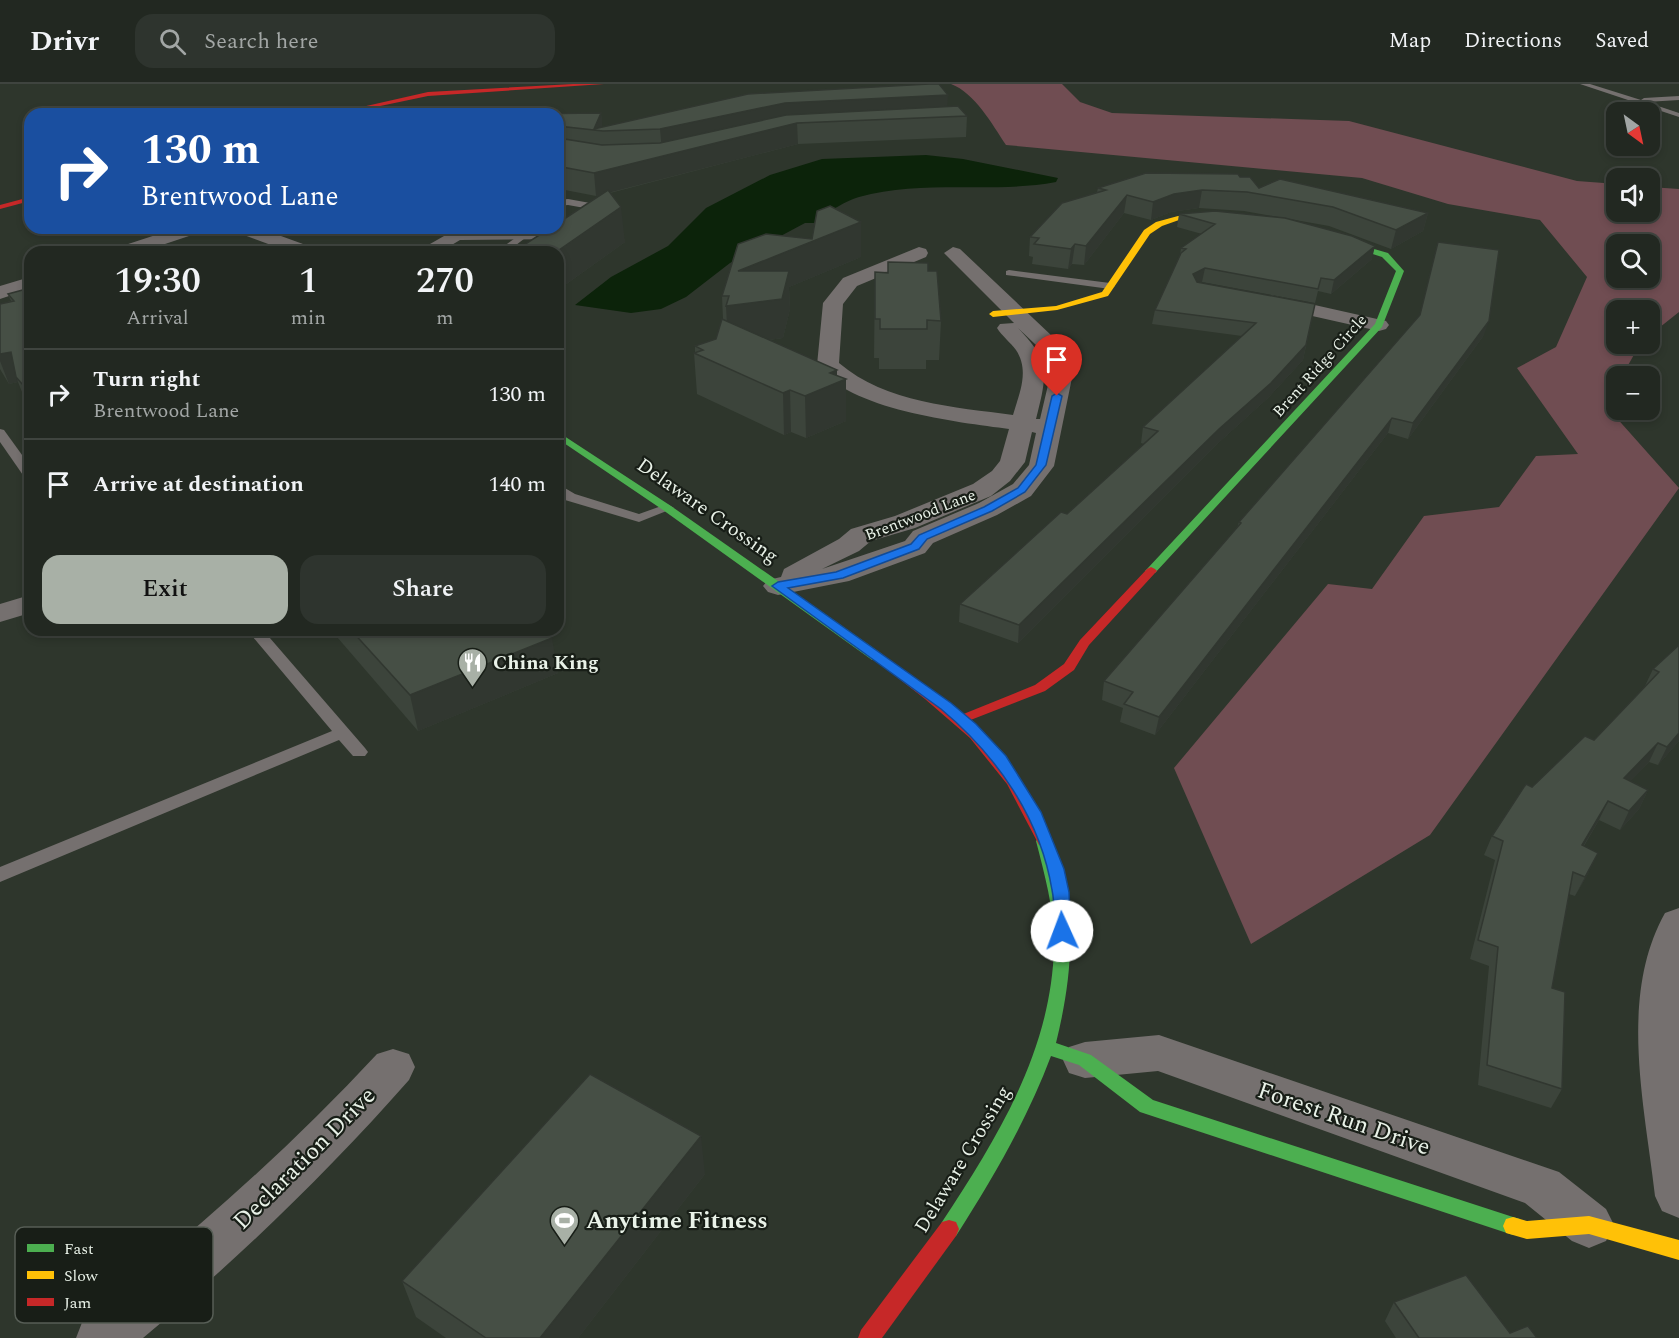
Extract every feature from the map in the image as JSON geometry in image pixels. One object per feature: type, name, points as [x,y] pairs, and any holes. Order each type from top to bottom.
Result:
[{"type":"street","points":[[362,108],[428,94],[601,84]]},
{"type":"street","points":[[0,207],[24,201]]},
{"type":"street","points":[[1004,313],[1087,301],[1105,294],[1147,232],[1159,224],[1196,216],[1238,217]]},
{"type":"street","points":[[141,246],[177,234]]},
{"type":"street","points":[[258,234],[291,246]]},
{"type":"street","points":[[437,246],[452,239],[454,234]]},
{"type":"street","points":[[502,234],[532,234]]},
{"type":"street","name":"Brent Ridge Circle","points":[[962,719],[1040,688],[1069,668],[1084,643],[1379,325],[1400,271],[1394,262],[1368,248],[1316,234]]},
{"type":"street","name":"Brentwood Lane","points":[[778,586],[816,561],[849,545],[861,535],[914,529],[988,509],[1022,490],[1041,465],[1050,427],[1063,368],[1050,348],[1004,313],[937,247],[850,282],[833,303],[828,365],[850,384],[888,398],[945,413],[1023,425]]},
{"type":"street","points":[[0,293],[24,285]]},
{"type":"street","points":[[1256,298],[1379,325]]},
{"type":"street","name":"Brentwood Lane","points":[[914,529],[982,490],[1001,477],[1012,462],[1034,382],[1034,364],[1004,313]]},
{"type":"street","points":[[1023,425],[1050,427]]},
{"type":"street","name":"Delaware Crossing","points":[[564,439],[778,586],[962,719],[1000,759],[1033,812],[1056,869],[1061,892],[1064,970],[1057,1015],[1066,1053],[1019,1114],[947,1233],[868,1338]]},
{"type":"street","name":"Brentwood Lane","points":[[778,586],[839,575],[915,547],[914,529]]},
{"type":"street","points":[[0,613],[24,606]]},
{"type":"street","points":[[1679,923],[1670,943],[1662,1000],[1664,1063],[1679,1196]]},
{"type":"street","name":"Forest Run Drive","points":[[1066,1053],[1159,1053],[1542,1187],[1589,1225],[1679,1250]]},
{"type":"street","name":"Declaration Drive","points":[[213,1246],[346,1121],[393,1067]]},
{"type":"street","name":"Declaration Drive","points":[[102,1338],[121,1323]]},
{"type":"lane","points":[[1582,84],[1679,115]]},
{"type":"lane","points":[[1593,84],[1643,100],[1679,98]]},
{"type":"lane","points":[[564,202],[611,210],[595,220]]},
{"type":"lane","points":[[556,246],[568,229]]},
{"type":"lane","points":[[509,246],[525,235]]},
{"type":"lane","points":[[1009,273],[1110,286]]},
{"type":"lane","points":[[0,433],[24,467]]},
{"type":"lane","points":[[564,492],[570,497],[639,518],[667,508]]},
{"type":"lane","points":[[849,545],[871,563]]},
{"type":"lane","points":[[260,636],[359,752]]},
{"type":"lane","points":[[0,875],[343,732]]},
{"type":"shaded area","points":[[951,84],[1062,84],[1080,102],[1112,113],[1349,121],[1577,181],[1606,183],[1606,222],[1660,222],[1660,188],[1679,189],[1679,312],[1660,327],[1660,300],[1606,300],[1606,354],[1634,354],[1628,366],[1606,366],[1606,420],[1618,420],[1679,488],[1430,835],[1251,944],[1174,768],[1328,584],[1372,589],[1424,516],[1499,507],[1536,456],[1578,454],[1517,368],[1556,347],[1587,277],[1540,220],[1448,204],[1362,178],[1006,145],[968,94]]},
{"type":"shaded area","points":[[926,155],[963,159],[1058,178],[1056,182],[1032,185],[908,189],[859,197],[818,218],[824,223],[805,223],[730,263],[686,297],[661,309],[631,313],[575,305],[611,277],[668,246],[706,208],[770,175],[822,159]]},
{"type":"building","points":[[939,84],[948,95],[785,103],[660,129],[603,131],[564,127],[564,113],[601,113],[594,129],[748,94]]},
{"type":"building","points":[[958,106],[967,116],[797,123],[594,173],[564,167],[564,139],[602,145],[660,143],[786,115]]},
{"type":"building","points":[[1146,173],[1238,174],[1240,177],[1250,177],[1259,188],[1280,179],[1428,213],[1396,230],[1333,207],[1247,192],[1202,190],[1174,194],[1153,202],[1127,195],[1086,246],[1075,244],[1071,249],[1034,244],[1039,238],[1030,237],[1062,203],[1106,190],[1098,188]]},
{"type":"building","points":[[608,190],[621,207],[564,246],[522,246],[541,234],[564,234],[564,219]]},
{"type":"building","points":[[830,206],[861,222],[738,271],[789,271],[782,299],[726,306],[729,296],[722,296],[738,244],[766,234],[812,239],[817,211]]},
{"type":"building","points":[[1215,211],[1285,218],[1352,236],[1375,246],[1334,280],[1321,278],[1318,289],[1205,268],[1193,274],[1197,282],[1315,304],[1306,345],[1271,383],[1219,429],[1019,625],[960,604],[1061,512],[1067,514],[1158,431],[1143,427],[1256,323],[1155,310],[1181,253],[1186,249],[1181,248],[1215,224],[1179,214]]},
{"type":"building","points":[[1438,242],[1499,250],[1489,321],[1413,423],[1392,418],[1159,717],[1124,704],[1133,692],[1104,681],[1420,315]]},
{"type":"building","points":[[888,262],[928,263],[928,271],[937,271],[941,321],[927,320],[927,329],[880,329],[880,319],[875,319],[875,272],[888,273]]},
{"type":"building","points":[[24,290],[24,386],[16,377],[11,352],[0,354],[0,304],[14,301],[8,294]]},
{"type":"building","points":[[722,319],[837,370],[830,373],[846,379],[805,396],[790,390],[783,393],[694,353],[703,350],[695,346],[716,339]]},
{"type":"building","points":[[356,636],[550,636],[552,638],[410,695]]},
{"type":"building","points":[[1679,645],[1679,733],[1667,747],[1658,743],[1624,778],[1648,790],[1629,811],[1608,801],[1582,845],[1598,853],[1585,877],[1573,872],[1552,988],[1565,992],[1562,1089],[1487,1065],[1498,947],[1478,940],[1503,841],[1492,836],[1526,784],[1532,787],[1585,736],[1594,740],[1659,672],[1653,669]]},
{"type":"building","name":"Anytime Fitness","points":[[590,1074],[701,1136],[540,1338],[486,1338],[402,1281]]},
{"type":"building","points":[[1466,1275],[1510,1333],[1528,1326],[1537,1338],[1419,1338],[1394,1302]]},
{"type":"traffic: fast","points":[[1151,571],[1379,325],[1400,271],[1385,255],[1332,238]]},
{"type":"traffic: fast","points":[[564,439],[667,508],[877,657]]},
{"type":"traffic: fast","points":[[949,1229],[1006,1138],[1029,1092],[1047,1045],[1058,997],[1063,947],[1058,895],[1044,841]]},
{"type":"traffic: fast","points":[[1047,1047],[1085,1060],[1147,1106],[1513,1226]]},
{"type":"traffic: slow","points":[[993,314],[1057,308],[1105,294],[1147,232],[1159,224],[1178,218],[1223,216]]},
{"type":"traffic: slow","points":[[1513,1226],[1527,1230],[1589,1225],[1679,1250]]},
{"type":"traffic: jam","points":[[362,108],[428,94],[601,84]]},
{"type":"traffic: jam","points":[[0,207],[24,201]]},
{"type":"traffic: jam","points":[[962,719],[1040,688],[1069,667],[1084,643],[1151,571]]},
{"type":"traffic: jam","points":[[877,657],[953,715],[995,757],[1013,781],[1044,841]]},
{"type":"traffic: jam","points":[[869,1338],[949,1229]]},
{"type":"place","name":"China King","points":[[472,688]]},
{"type":"place","name":"Anytime Fitness","points":[[565,1246]]},
{"type":"route","points":[[1057,396],[1041,465],[1022,490],[988,509],[923,537],[915,547],[839,575],[778,586],[946,706],[972,728],[1000,759],[1033,812],[1056,869],[1061,892],[1062,931]]}]
